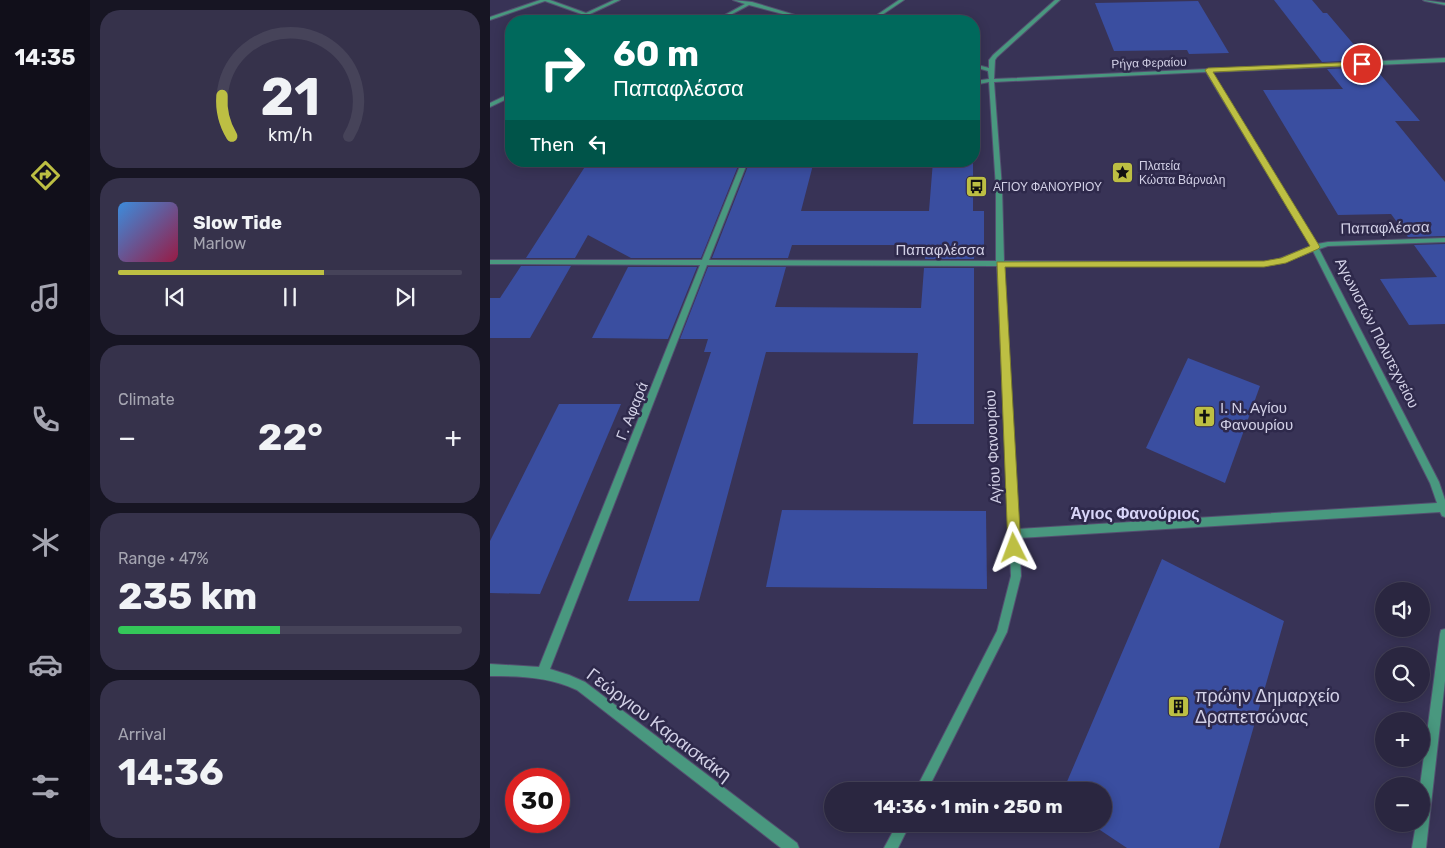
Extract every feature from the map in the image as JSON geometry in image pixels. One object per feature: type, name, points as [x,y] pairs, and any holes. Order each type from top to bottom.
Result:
[{"type":"street","points":[[490,19],[545,0],[587,14],[618,0]]},
{"type":"street","points":[[735,0],[790,15]]},
{"type":"street","points":[[727,15],[755,0]]},
{"type":"street","points":[[879,15],[902,0]]},
{"type":"street","points":[[980,67],[991,70],[992,60],[995,56],[1058,0]]},
{"type":"street","points":[[1425,0],[1445,4]]},
{"type":"street","name":"Ρήγα Φεραίου","points":[[980,82],[1445,60]]},
{"type":"street","name":"Αγίου Φανουρίου","points":[[926,782],[1002,632],[1016,576],[1000,264],[999,188],[991,70]]},
{"type":"street","name":"Αγωνιστών Πολυτεχνείου","points":[[1208,70],[1315,247],[1434,482],[1444,510]]},
{"type":"street","points":[[490,105],[505,97]]},
{"type":"street","name":"Γ. Αφαρά","points":[[543,671],[707,262],[743,167]]},
{"type":"street","name":"Παπαφλέσσα","points":[[490,262],[1264,264],[1282,261],[1315,247],[1337,243],[1445,240]]},
{"type":"street","points":[[1014,534],[1444,510]]},
{"type":"street","points":[[1419,848],[1445,634]]},
{"type":"street","name":"Γεώργιου Καραισκάκη","points":[[490,670],[543,671],[564,677],[581,686],[792,848]]},
{"type":"street","points":[[891,848],[900,832]]},
{"type":"building","points":[[1274,0],[1312,0],[1323,13],[1327,13],[1367,60],[1322,62]]},
{"type":"building","points":[[1198,1],[1229,53],[1189,54],[1187,50],[1114,51],[1095,3]]},
{"type":"building","points":[[1374,67],[1420,121],[1395,121],[1445,182],[1445,236],[1408,237],[1391,214],[1338,215],[1263,90],[1343,89],[1327,69]]},
{"type":"building","points":[[585,167],[738,167],[701,258],[631,258],[588,235],[575,258],[526,258]]},
{"type":"building","points":[[748,167],[812,167],[801,211],[929,211],[933,167],[973,167],[973,211],[984,211],[984,246],[975,246],[974,259],[925,259],[926,245],[792,245],[788,258],[712,258]]},
{"type":"building","points":[[1445,244],[1445,324],[1409,325],[1380,279],[1437,277],[1414,245]]},
{"type":"building","points":[[521,266],[571,266],[530,338],[490,338],[490,298],[500,298]]},
{"type":"building","points":[[628,267],[697,267],[668,339],[592,338]]},
{"type":"building","points":[[708,267],[786,267],[775,307],[921,308],[924,268],[974,268],[974,424],[913,424],[918,353],[766,352],[699,601],[628,601],[711,352],[704,352],[708,339],[680,339]]},
{"type":"building","name":"Ι. Ν. Αγίου Φανουρίου","points":[[1188,358],[1260,386],[1225,483],[1146,448]]},
{"type":"building","points":[[559,404],[621,404],[540,594],[490,593],[490,541]]},
{"type":"building","points":[[782,510],[986,511],[987,589],[766,587]]},
{"type":"building","name":"πρώην Δημαρχείο Δραπετσώνας","points":[[1162,559],[1284,621],[1219,848],[1127,848],[1103,832],[1112,832],[1112,782],[1067,782]]},
{"type":"place","name":"Πλατεία Κώστα Βάρναλη","points":[[1123,173]]},
{"type":"place","name":"ΑΓΙΟΥ ΦΑΝΟΥΡΙΟΥ","points":[[977,187]]},
{"type":"place","name":"Ι. Ν. Αγίου Φανουρίου","points":[[1204,417]]},
{"type":"place","name":"πρώην Δημαρχείο Δραπετσώνας","points":[[1179,706]]},
{"type":"district","name":"Άγιος Φανούριος","points":[[1135,513]]},
{"type":"route","points":[[1014,548],[1000,264],[1264,264],[1282,261],[1315,247],[1208,70],[1362,64]]}]
